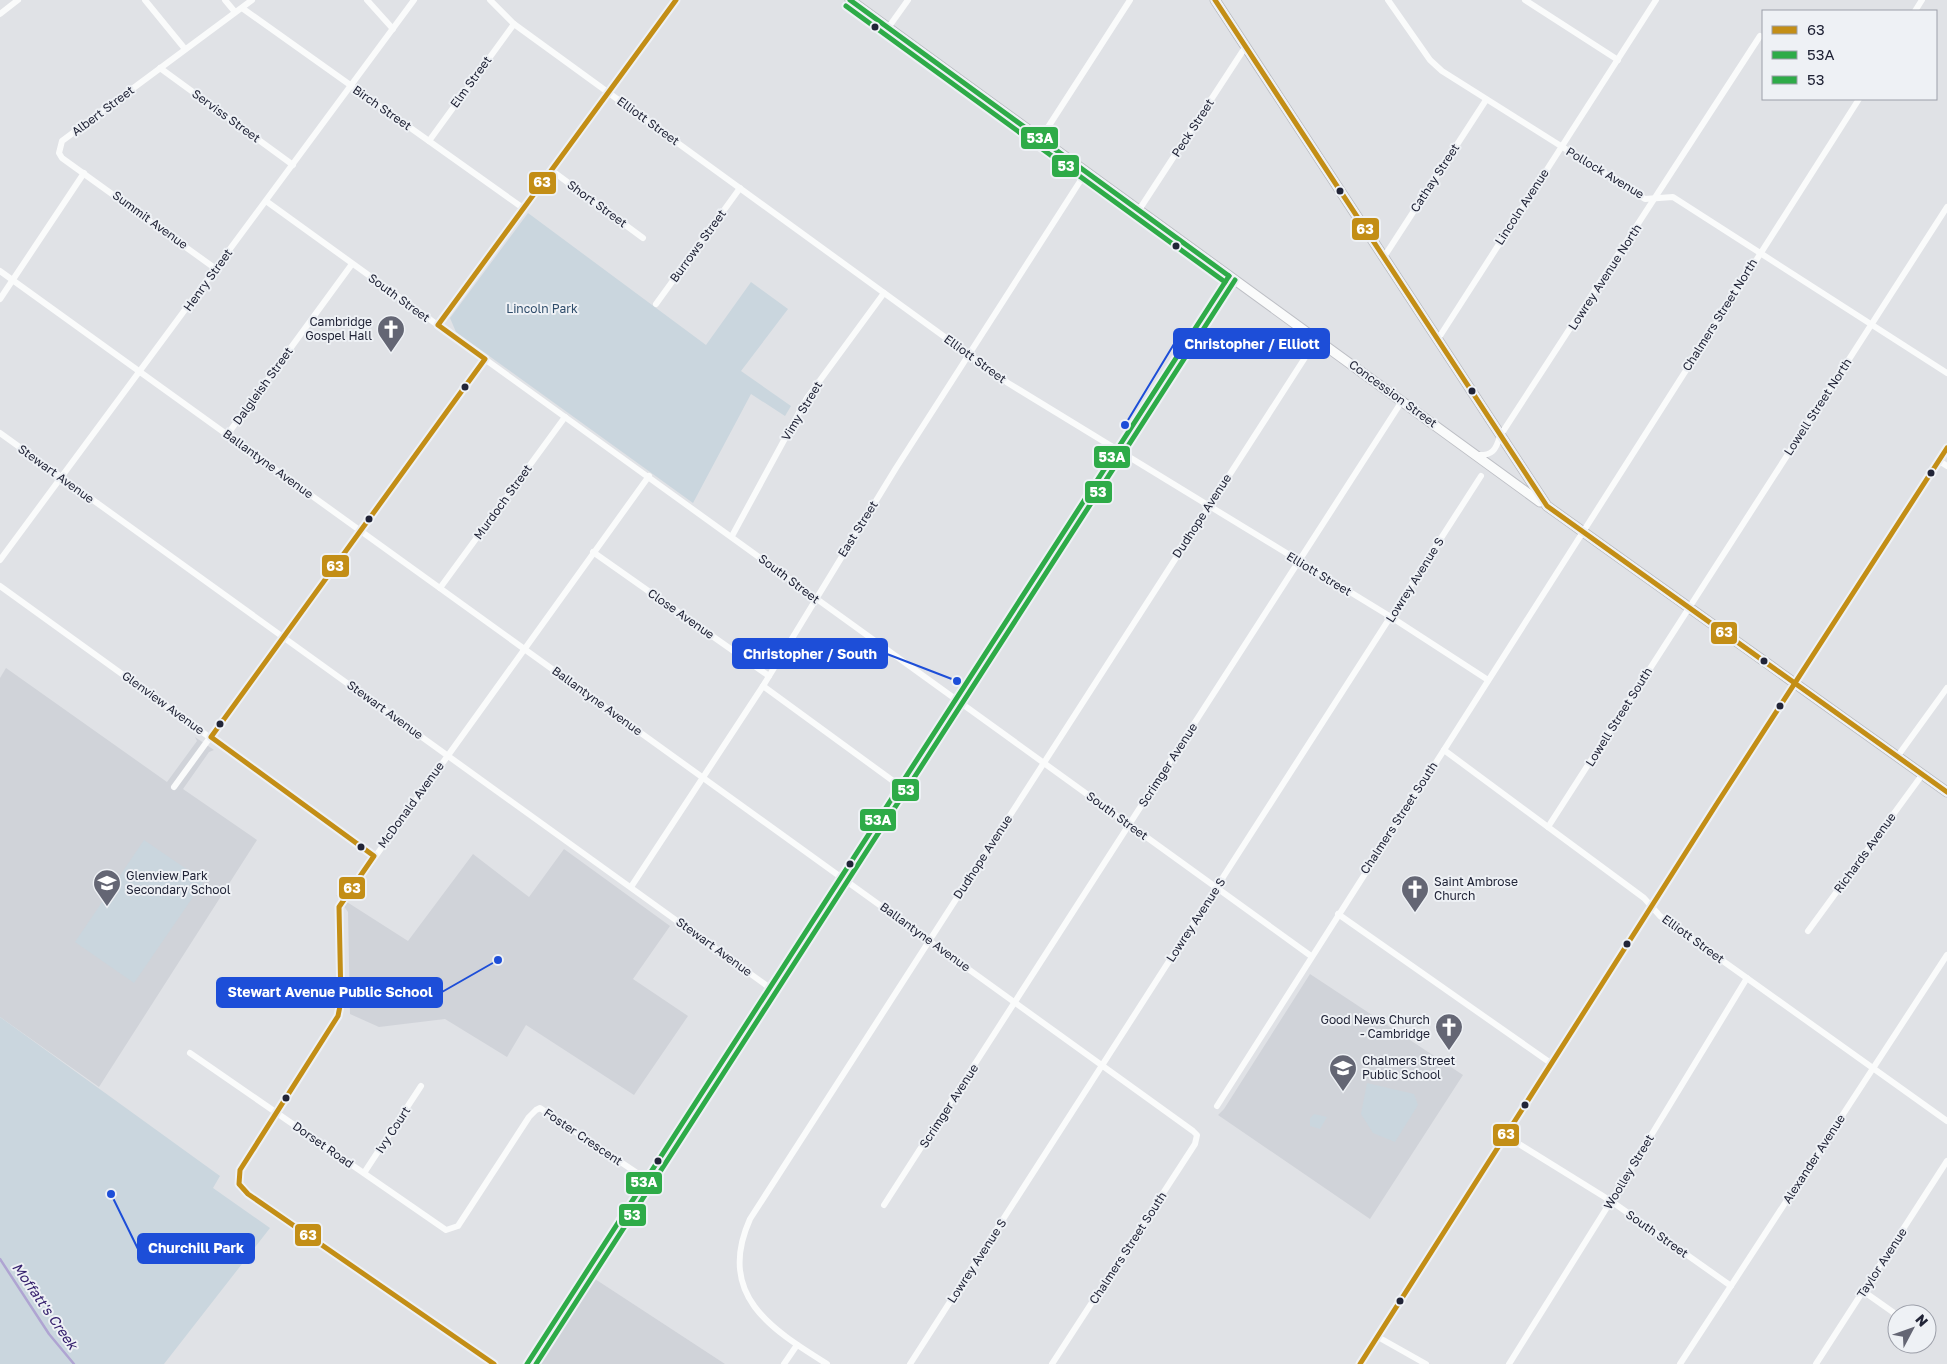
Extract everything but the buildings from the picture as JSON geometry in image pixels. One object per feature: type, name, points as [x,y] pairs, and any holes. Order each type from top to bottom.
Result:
[{"type":"main road","name":"Concession Street","points":[[850,0],[1582,532],[1690,607],[1947,792]]},
{"type":"main road","points":[[1215,0],[1547,506]]},
{"type":"street","points":[[0,14],[18,0]]},
{"type":"street","points":[[145,0],[185,50]]},
{"type":"street","points":[[225,0],[235,12]]},
{"type":"street","name":"Albert Street","points":[[84,173],[62,158],[59,153],[62,141],[252,0]]},
{"type":"street","points":[[367,0],[393,29]]},
{"type":"street","name":"Henry Street","points":[[0,560],[414,0]]},
{"type":"street","name":"Elliott Street","points":[[490,0],[514,24],[1022,392],[1391,617],[1488,680]]},
{"type":"street","points":[[438,325],[676,0]]},
{"type":"street","points":[[888,28],[908,0]]},
{"type":"street","points":[[1041,138],[1130,0]]},
{"type":"street","name":"Pollock Avenue","points":[[1388,0],[1436,66],[1486,100],[1645,200],[1673,197],[1947,373]]},
{"type":"street","points":[[1525,0],[1618,60]]},
{"type":"street","name":"Lincoln Avenue","points":[[1438,339],[1656,0]]},
{"type":"street","name":"Birch Street","points":[[242,8],[522,208]]},
{"type":"street","name":"Elm Street","points":[[428,141],[514,24]]},
{"type":"street","name":"Lowrey Avenue North","points":[[1477,455],[1490,454],[1495,450],[1500,436],[1760,36]]},
{"type":"street","name":"Peck Street","points":[[1139,210],[1246,46]]},
{"type":"street","name":"Serviss Street","points":[[160,68],[293,165]]},
{"type":"street","name":"Cathay Street","points":[[1384,257],[1486,100]]},
{"type":"street","name":"Chalmers Street North","points":[[1582,532],[1858,100]]},
{"type":"street","name":"Short Street","points":[[550,170],[643,238]]},
{"type":"street","name":"East Street","points":[[631,887],[763,686],[896,468],[1086,172]]},
{"type":"street","points":[[0,299],[84,173]]},
{"type":"street","name":"Summit Avenue","points":[[84,173],[216,268]]},
{"type":"street","name":"Burrows Street","points":[[656,304],[740,188]]},
{"type":"street","name":"South Street","points":[[266,201],[1311,956]]},
{"type":"street","name":"Lowell Street North","points":[[1690,607],[1947,207]]},
{"type":"street","name":"Dalgleish Street","points":[[227,435],[352,264]]},
{"type":"street","name":"Ballantyne Avenue","points":[[0,271],[1193,1130]]},
{"type":"street","points":[[527,1364],[1229,276]]},
{"type":"street","name":"Vimy Street","points":[[732,536],[807,398],[884,293]]},
{"type":"street","name":"Dudhope Avenue","points":[[827,1364],[767,1324],[747,1295],[740,1267],[744,1234],[756,1209],[1316,339]]},
{"type":"street","points":[[174,788],[485,359]]},
{"type":"street","name":"Scrimger Avenue","points":[[884,1205],[1402,401]]},
{"type":"street","name":"Murdoch Street","points":[[440,588],[565,416]]},
{"type":"street","name":"Stewart Avenue","points":[[0,433],[770,988]]},
{"type":"street","points":[[1360,1364],[1947,448]]},
{"type":"street","points":[[1939,460],[1947,466]]},
{"type":"street","name":"McDonald Avenue","points":[[494,1364],[241,1188],[238,1181],[240,1170],[338,1016],[341,1001],[338,906],[592,552],[649,476]]},
{"type":"street","name":"Lowrey Avenue S","points":[[910,1364],[1481,476]]},
{"type":"street","name":"Chalmers Street South","points":[[1217,1106],[1582,532]]},
{"type":"street","name":"Close Avenue","points":[[592,552],[769,676]]},
{"type":"street","name":"Glenview Avenue","points":[[0,586],[374,856]]},
{"type":"street","name":"Lowell Street South","points":[[1548,827],[1690,607]]},
{"type":"street","points":[[763,686],[900,786]]},
{"type":"street","points":[[1897,757],[1947,688]]},
{"type":"street","name":"Elliott Street","points":[[1444,750],[1644,898],[1660,916],[1947,1121]]},
{"type":"street","name":"Richards Avenue","points":[[1808,931],[1922,775]]},
{"type":"street","points":[[1338,914],[1552,1064]]},
{"type":"street","name":"Alexander Avenue","points":[[1680,1364],[1947,955]]},
{"type":"street","name":"Woolley Street","points":[[1508,1364],[1611,1201],[1747,978]]},
{"type":"street","name":"Dorset Road","points":[[190,1052],[446,1230],[458,1226]]},
{"type":"street","name":"Ivy Court","points":[[364,1173],[422,1086]]},
{"type":"street","name":"Foster Crescent","points":[[458,1226],[529,1118],[540,1108],[646,1179]]},
{"type":"street","name":"Chalmers Street South","points":[[1052,1364],[1195,1144],[1197,1135],[1193,1130]]},
{"type":"street","name":"South Street","points":[[1506,1136],[1611,1201],[1731,1286]]},
{"type":"street","name":"Taylor Avenue","points":[[1816,1364],[1947,1161]]},
{"type":"street","points":[[1863,1291],[1887,1308]]},
{"type":"street","points":[[1378,1337],[1426,1364]]},
{"type":"street","points":[[784,1364],[797,1345]]},
{"type":"shaded area","name":"Glenview Park Secondary School","points":[[6,668],[167,782],[197,741],[195,737],[214,750],[209,752],[183,789],[257,840],[99,1087],[0,1017],[0,678]]},
{"type":"shaded area","points":[[564,849],[670,926],[633,979],[688,1016],[634,1095],[526,1025],[507,1057],[445,1019],[379,1027],[350,1014],[348,912],[336,895],[408,941],[473,854],[529,897]]},
{"type":"shaded area","name":"Chalmers Street Public School","points":[[1310,974],[1463,1075],[1370,1219],[1218,1115],[1224,1109]]},
{"type":"shaded area","points":[[595,1279],[725,1364],[539,1364]]},
{"type":"green space","name":"Lincoln Park","points":[[528,213],[706,345],[751,282],[788,309],[741,371],[791,406],[785,416],[751,394],[693,503],[456,332],[450,318]]},
{"type":"green space","points":[[144,840],[204,881],[134,983],[75,942]]},
{"type":"green space","points":[[0,1017],[220,1176],[213,1188],[270,1228],[164,1364],[0,1364]]},
{"type":"green space","points":[[1367,1083],[1414,1094],[1418,1105],[1395,1142],[1373,1133],[1361,1114]]},
{"type":"green space","points":[[1314,1114],[1327,1117],[1320,1129],[1310,1126],[1310,1118]]},
{"type":"waterway","name":"Moffatt's Creek","points":[[0,1259],[49,1334],[74,1364]]},
{"type":"transit line","name":"63","points":[[494,1364],[248,1194],[239,1184],[240,1170],[338,1016],[341,1001],[339,907],[374,856],[211,737],[485,359],[438,325],[676,0]]},
{"type":"transit line","name":"53A","points":[[850,0],[1229,276]]},
{"type":"transit line","name":"63","points":[[1215,0],[1547,506],[1947,792]]},
{"type":"transit line","name":"53","points":[[846,6],[1225,282]]},
{"type":"transit line","name":"53A","points":[[527,1364],[1229,276]]},
{"type":"transit line","name":"53","points":[[536,1364],[1235,280]]},
{"type":"transit line","name":"63","points":[[1360,1364],[1716,805],[1947,448]]},
{"type":"place","name":"Cambridge Gospel Hall","points":[[391,353]]},
{"type":"place","name":"Christopher / Elliott","points":[[1125,425]]},
{"type":"place","name":"Christopher / South","points":[[957,681]]},
{"type":"place","name":"Glenview Park Secondary School","points":[[107,907]]},
{"type":"place","name":"Saint Ambrose Church","points":[[1415,913]]},
{"type":"place","name":"Stewart Avenue Public School","points":[[498,960]]},
{"type":"place","name":"Good News Church - Cambridge","points":[[1449,1051]]},
{"type":"place","name":"Chalmers Street Public School","points":[[1343,1092]]},
{"type":"place","name":"Churchill Park","points":[[111,1194]]}]
